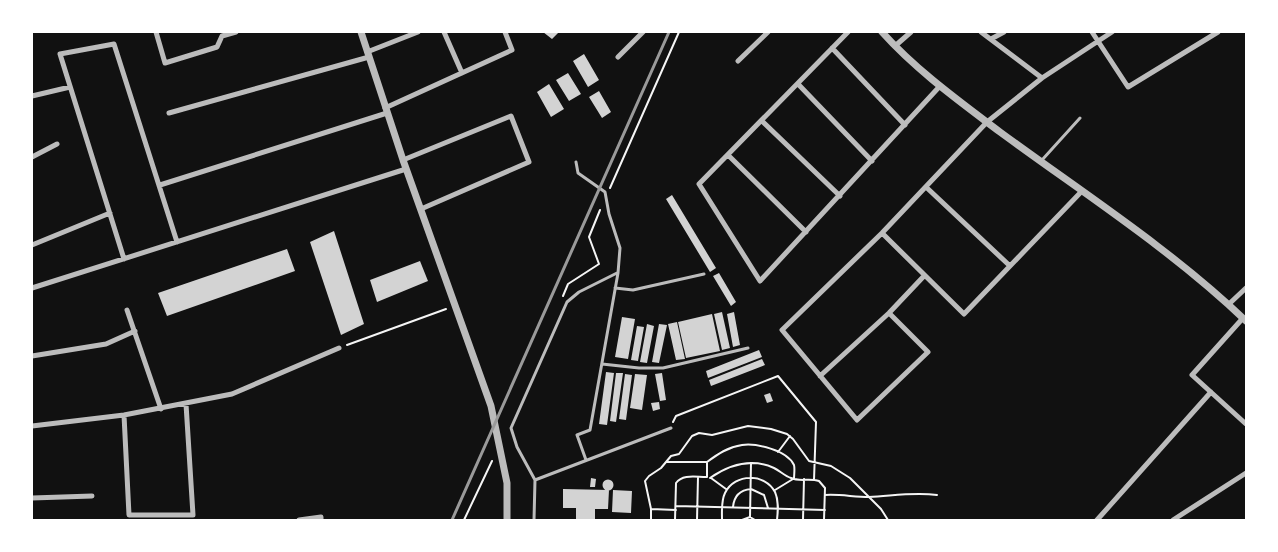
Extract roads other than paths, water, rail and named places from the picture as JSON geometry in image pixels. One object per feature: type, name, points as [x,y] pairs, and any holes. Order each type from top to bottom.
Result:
[{"type":"street","points":[[156,32],[165,63],[217,47],[221,34],[236,32]]},
{"type":"street","points":[[361,32],[406,169],[491,406],[501,444],[507,483],[507,520]]},
{"type":"street","points":[[169,113],[368,54],[418,32]]},
{"type":"street","points":[[444,32],[462,73]]},
{"type":"street","points":[[160,185],[386,111],[512,50],[505,32]]},
{"type":"street","points":[[618,57],[643,32]]},
{"type":"street","points":[[738,61],[768,32]]},
{"type":"street","points":[[848,32],[699,184],[760,280],[940,86]]},
{"type":"street","points":[[882,32],[940,86],[1155,245],[1229,304],[1245,320],[1192,375],[1246,424]]},
{"type":"street","points":[[895,46],[911,32]]},
{"type":"street","points":[[981,32],[1042,78]]},
{"type":"street","points":[[992,39],[1004,32]]},
{"type":"street","points":[[1092,32],[1128,87],[1218,32]]},
{"type":"street","points":[[889,313],[928,352],[857,420],[782,330],[882,233],[987,122],[1042,78],[1112,32]]},
{"type":"street","points":[[124,259],[60,54],[114,44],[177,242]]},
{"type":"street","points":[[832,48],[905,125]]},
{"type":"street","points":[[798,84],[872,161]]},
{"type":"street","points":[[32,96],[70,87]]},
{"type":"street","points":[[403,160],[511,116],[529,162],[421,209]]},
{"type":"street","points":[[762,121],[840,196]]},
{"type":"street","points":[[32,157],[57,144]]},
{"type":"street","points":[[728,155],[806,232]]},
{"type":"street","points":[[32,287],[406,169]]},
{"type":"street","points":[[926,187],[1010,266]]},
{"type":"street","points":[[882,233],[963,314],[1082,192]]},
{"type":"street","points":[[32,245],[110,213]]},
{"type":"street","points":[[820,376],[889,313],[924,276]]},
{"type":"street","points":[[1229,304],[1246,288]]},
{"type":"street","points":[[128,310],[160,408]]},
{"type":"street","points":[[32,356],[106,344],[135,331]]},
{"type":"street","points":[[32,426],[124,415],[232,394],[339,348]]},
{"type":"street","points":[[1097,520],[1211,392]]},
{"type":"street","points":[[124,415],[129,515],[193,515],[186,404]]},
{"type":"street","points":[[1173,520],[1246,473]]},
{"type":"street","points":[[32,498],[93,496]]},
{"type":"street","points":[[299,520],[321,517],[321,520]]},
{"type":"lane","points":[[1041,162],[1080,118]]},
{"type":"lane","points":[[576,162],[578,173],[605,192],[609,214],[620,248],[618,273],[590,430],[577,435],[586,460]]},
{"type":"lane","points":[[534,520],[535,480],[517,447],[511,428],[567,302],[579,292],[618,273]]},
{"type":"lane","points":[[615,288],[633,290],[704,274]]},
{"type":"lane","points":[[602,364],[663,368],[748,348]]},
{"type":"lane","points":[[535,480],[671,428]]},
{"type":"railway","points":[[452,520],[669,32]]}]
